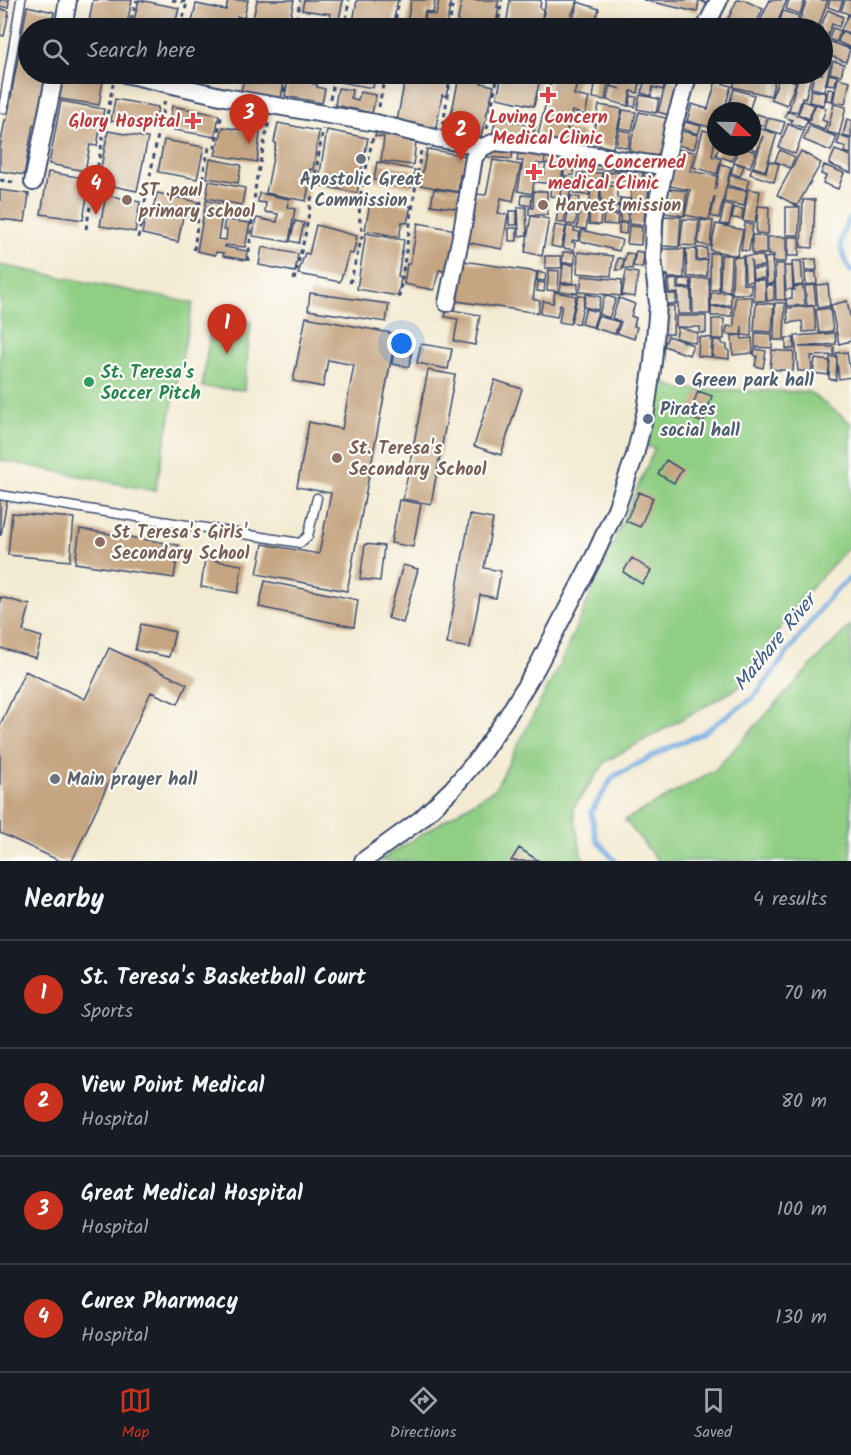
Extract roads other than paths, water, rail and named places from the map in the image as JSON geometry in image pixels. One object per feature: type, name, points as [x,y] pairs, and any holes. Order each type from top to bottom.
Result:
[{"type":"street","points":[[65,18],[68,0]]},
{"type":"street","points":[[710,18],[718,0]]},
{"type":"street","points":[[33,182],[53,84]]},
{"type":"street","points":[[176,84],[225,97],[376,123],[483,147]]},
{"type":"street","points":[[363,861],[422,819],[453,788],[480,756],[537,667],[616,509],[635,455],[654,362],[658,304],[653,258],[654,219],[663,166],[686,84]]},
{"type":"street","points":[[447,303],[474,157],[483,147],[495,142],[663,166]]},
{"type":"lane","points":[[18,18],[21,0]]},
{"type":"lane","points":[[3,109],[18,18]]},
{"type":"lane","points":[[0,495],[300,543],[308,536],[317,498]]},
{"type":"waterway","name":"Mathare River","points":[[851,217],[841,238],[844,257],[851,271]]},
{"type":"waterway","name":"Mathare River","points":[[615,861],[596,839],[591,812],[613,777],[668,748],[701,734],[754,697],[831,595],[851,577]]},
{"type":"place","name":"Loving Concern Medical Clinic","points":[[548,95]]},
{"type":"place","name":"Glory Hospital","points":[[193,121]]},
{"type":"place","name":"Great Medical Hospital","points":[[249,144]]},
{"type":"place","name":"Apostolic Great Commission","points":[[361,159]]},
{"type":"place","name":"View Point Medical","points":[[461,161]]},
{"type":"place","name":"Loving Concerned medical Clinic","points":[[534,172]]},
{"type":"place","name":"ST .paul primary school","points":[[127,200]]},
{"type":"place","name":"Harvest mission","points":[[543,205]]},
{"type":"place","name":"Curex Pharmacy","points":[[96,215]]},
{"type":"place","name":"St. Teresa's Basketball Court","points":[[227,354]]},
{"type":"place","name":"Green park hall","points":[[680,380]]},
{"type":"place","name":"St. Teresa's Soccer Pitch","points":[[89,382]]},
{"type":"place","name":"Pirates social hall","points":[[648,419]]},
{"type":"place","name":"St. Teresa's Secondary School","points":[[337,458]]},
{"type":"place","name":"St Teresa's Girls' Secondary School","points":[[100,542]]},
{"type":"place","name":"Main prayer hall","points":[[55,779]]}]
